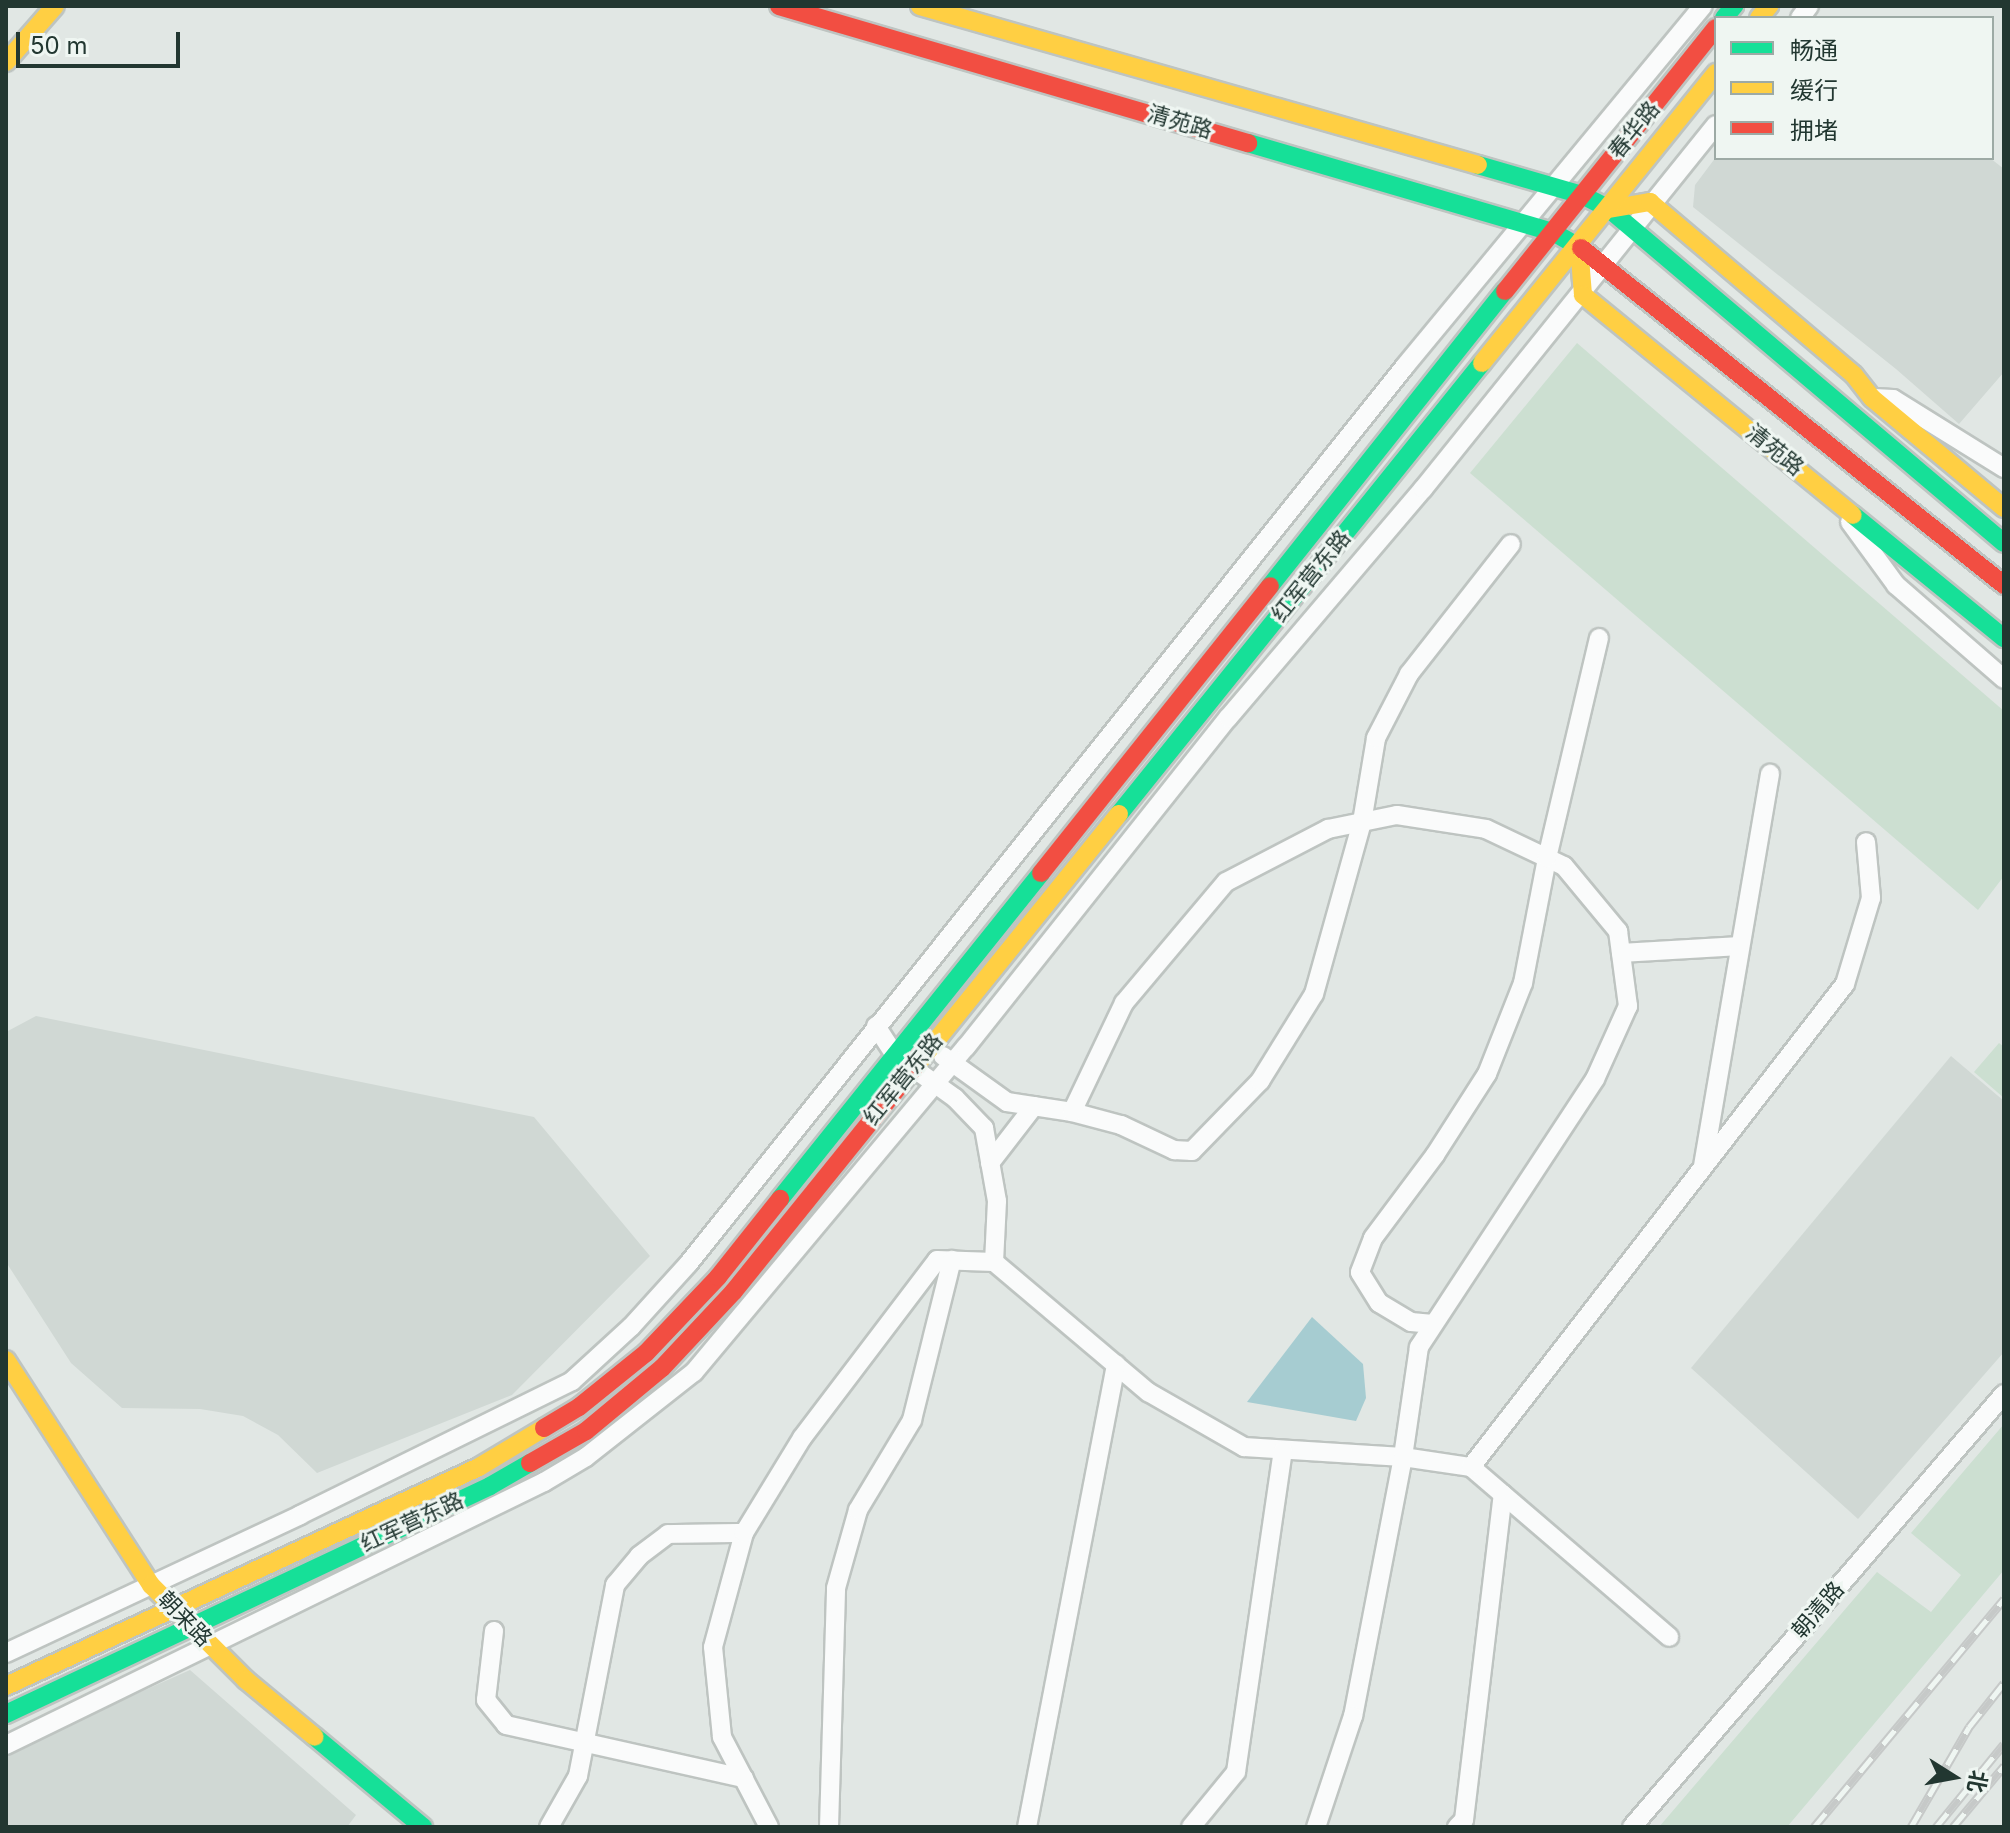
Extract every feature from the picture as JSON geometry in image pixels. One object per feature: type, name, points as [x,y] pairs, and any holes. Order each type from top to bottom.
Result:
[{"type":"street","points":[[6,62],[55,6]]},
{"type":"street","name":"清苑路","points":[[779,6],[1526,221],[1553,232],[1579,246],[1754,382],[2004,585]]},
{"type":"street","name":"清苑路","points":[[920,6],[1557,185],[1582,195],[1609,209],[2004,543]]},
{"type":"street","points":[[6,1653],[572,1381],[631,1327],[689,1263],[1405,366],[1703,6]]},
{"type":"street","name":"春华路","points":[[1553,232],[1714,30]]},
{"type":"street","name":"春华路","points":[[1609,209],[1714,76]]},
{"type":"street","points":[[6,1745],[212,1647],[544,1482],[644,1413],[694,1372],[730,1333],[953,1063],[1246,696],[1423,489],[1714,127]]},
{"type":"street","points":[[1609,209],[1652,203],[1854,375],[1872,398],[2004,508]]},
{"type":"street","name":"红军营东路","points":[[6,1714],[490,1486],[586,1431],[662,1368],[734,1291],[1609,209]]},
{"type":"street","name":"红军营东路","points":[[6,1686],[479,1467],[579,1407],[646,1353],[718,1277],[1553,232]]},
{"type":"street","points":[[1579,246],[1581,290]]},
{"type":"street","name":"清苑路","points":[[1581,290],[2004,638]]},
{"type":"street","points":[[1802,374],[1872,398],[1893,399],[2004,468]]},
{"type":"street","points":[[1754,382],[1896,585],[2004,679]]},
{"type":"street","points":[[876,1026],[913,1033],[1007,1102],[1072,1112],[1121,1125],[1174,1150],[1192,1151],[1260,1081],[1314,994],[1362,822],[1376,738],[1409,674],[1511,544]]},
{"type":"street","points":[[1433,1324],[1411,1322],[1379,1303],[1360,1272],[1373,1238],[1435,1155],[1487,1074],[1523,983],[1547,858],[1599,638]]},
{"type":"street","points":[[1702,1169],[1770,774]]},
{"type":"street","points":[[1072,1112],[1124,1003],[1226,882],[1328,829],[1397,815],[1486,829],[1564,866],[1618,931],[1628,1006],[1595,1079],[1419,1347],[1403,1457],[1353,1716],[1316,1827]]},
{"type":"street","points":[[1471,1467],[1845,984],[1871,898],[1866,842]]},
{"type":"street","points":[[1621,953],[1740,946]]},
{"type":"street","points":[[876,1026],[895,1055],[955,1098],[984,1128],[997,1201],[994,1262]]},
{"type":"street","points":[[990,1163],[1034,1106]]},
{"type":"street","points":[[769,1827],[722,1737],[713,1647],[744,1533],[802,1438],[937,1260],[994,1262],[1148,1392],[1244,1447],[1403,1457],[1471,1467],[1669,1637]]},
{"type":"street","points":[[829,1827],[836,1588],[858,1510],[912,1420],[952,1260]]},
{"type":"street","name":"朝来路","points":[[6,1360],[151,1585],[212,1647],[423,1827]]},
{"type":"street","points":[[1027,1827],[1116,1364]]},
{"type":"street","name":"朝清路","points":[[1632,1827],[2004,1394]]},
{"type":"street","points":[[1191,1827],[1236,1772],[1283,1450]]},
{"type":"street","points":[[1457,1827],[1464,1820],[1503,1494]]},
{"type":"street","points":[[549,1827],[578,1776],[615,1585],[639,1556],[668,1534],[744,1533]]},
{"type":"street","points":[[494,1631],[486,1700],[506,1725],[744,1778]]},
{"type":"shaded area","points":[[1714,160],[1993,160],[2004,169],[2004,372],[1959,424],[1896,369],[1693,207],[1695,185]]},
{"type":"shaded area","points":[[36,1016],[534,1117],[650,1256],[512,1395],[317,1473],[278,1435],[243,1416],[200,1409],[122,1408],[71,1363],[6,1262],[6,1032]]},
{"type":"shaded area","points":[[1951,1056],[2004,1101],[2004,1352],[1858,1519],[1691,1368]]},
{"type":"shaded area","points":[[190,1670],[356,1815],[347,1827],[6,1827],[6,1752]]},
{"type":"green space","points":[[1577,343],[2004,711],[2004,876],[1978,910],[1470,473]]},
{"type":"green space","points":[[1999,1043],[2004,1047],[2004,1098],[1974,1072]]},
{"type":"green space","points":[[2004,1424],[2004,1570],[1787,1827],[1659,1827],[1877,1572],[1931,1612],[1961,1575],[1911,1533]]},
{"type":"water","points":[[1312,1317],[1363,1364],[1366,1398],[1356,1421],[1247,1402]]},
{"type":"railway","points":[[1814,1827],[2004,1599]]},
{"type":"railway","points":[[1911,1827],[1969,1727],[2004,1683]]},
{"type":"railway","points":[[1936,1827],[2004,1744]]},
{"type":"railway","points":[[1953,1827],[2004,1766]]},
{"type":"traffic: fast","points":[[1726,16],[1734,6]]},
{"type":"traffic: fast","points":[[1248,143],[1553,232],[1581,248]]},
{"type":"traffic: fast","points":[[1478,165],[1582,195],[1609,209],[2004,543]]},
{"type":"traffic: fast","points":[[1270,586],[1505,291]]},
{"type":"traffic: fast","points":[[1119,814],[1482,363]]},
{"type":"traffic: fast","points":[[1853,515],[2004,638]]},
{"type":"traffic: fast","points":[[780,1199],[1041,873]]},
{"type":"traffic: fast","points":[[6,1714],[490,1486],[530,1463]]},
{"type":"traffic: fast","points":[[315,1737],[423,1827]]},
{"type":"traffic: slow","points":[[6,62],[55,6]]},
{"type":"traffic: slow","points":[[920,6],[1478,165]]},
{"type":"traffic: slow","points":[[1761,16],[1769,6]]},
{"type":"traffic: slow","points":[[1482,363],[1714,75]]},
{"type":"traffic: slow","points":[[1609,209],[1650,202],[1854,375],[1872,398],[2004,508]]},
{"type":"traffic: slow","points":[[1579,246],[1583,295],[1853,515]]},
{"type":"traffic: slow","points":[[918,1063],[1119,814]]},
{"type":"traffic: slow","points":[[6,1360],[151,1585],[246,1680],[315,1737]]},
{"type":"traffic: slow","points":[[6,1686],[479,1467],[544,1428]]},
{"type":"traffic: jam","points":[[779,6],[1248,143]]},
{"type":"traffic: jam","points":[[1505,291],[1714,30]]},
{"type":"traffic: jam","points":[[1581,248],[2004,585]]},
{"type":"traffic: jam","points":[[1041,873],[1270,586]]},
{"type":"traffic: jam","points":[[530,1463],[586,1431],[662,1368],[734,1291],[918,1063]]},
{"type":"traffic: jam","points":[[544,1428],[579,1407],[646,1353],[718,1277],[780,1199]]}]
